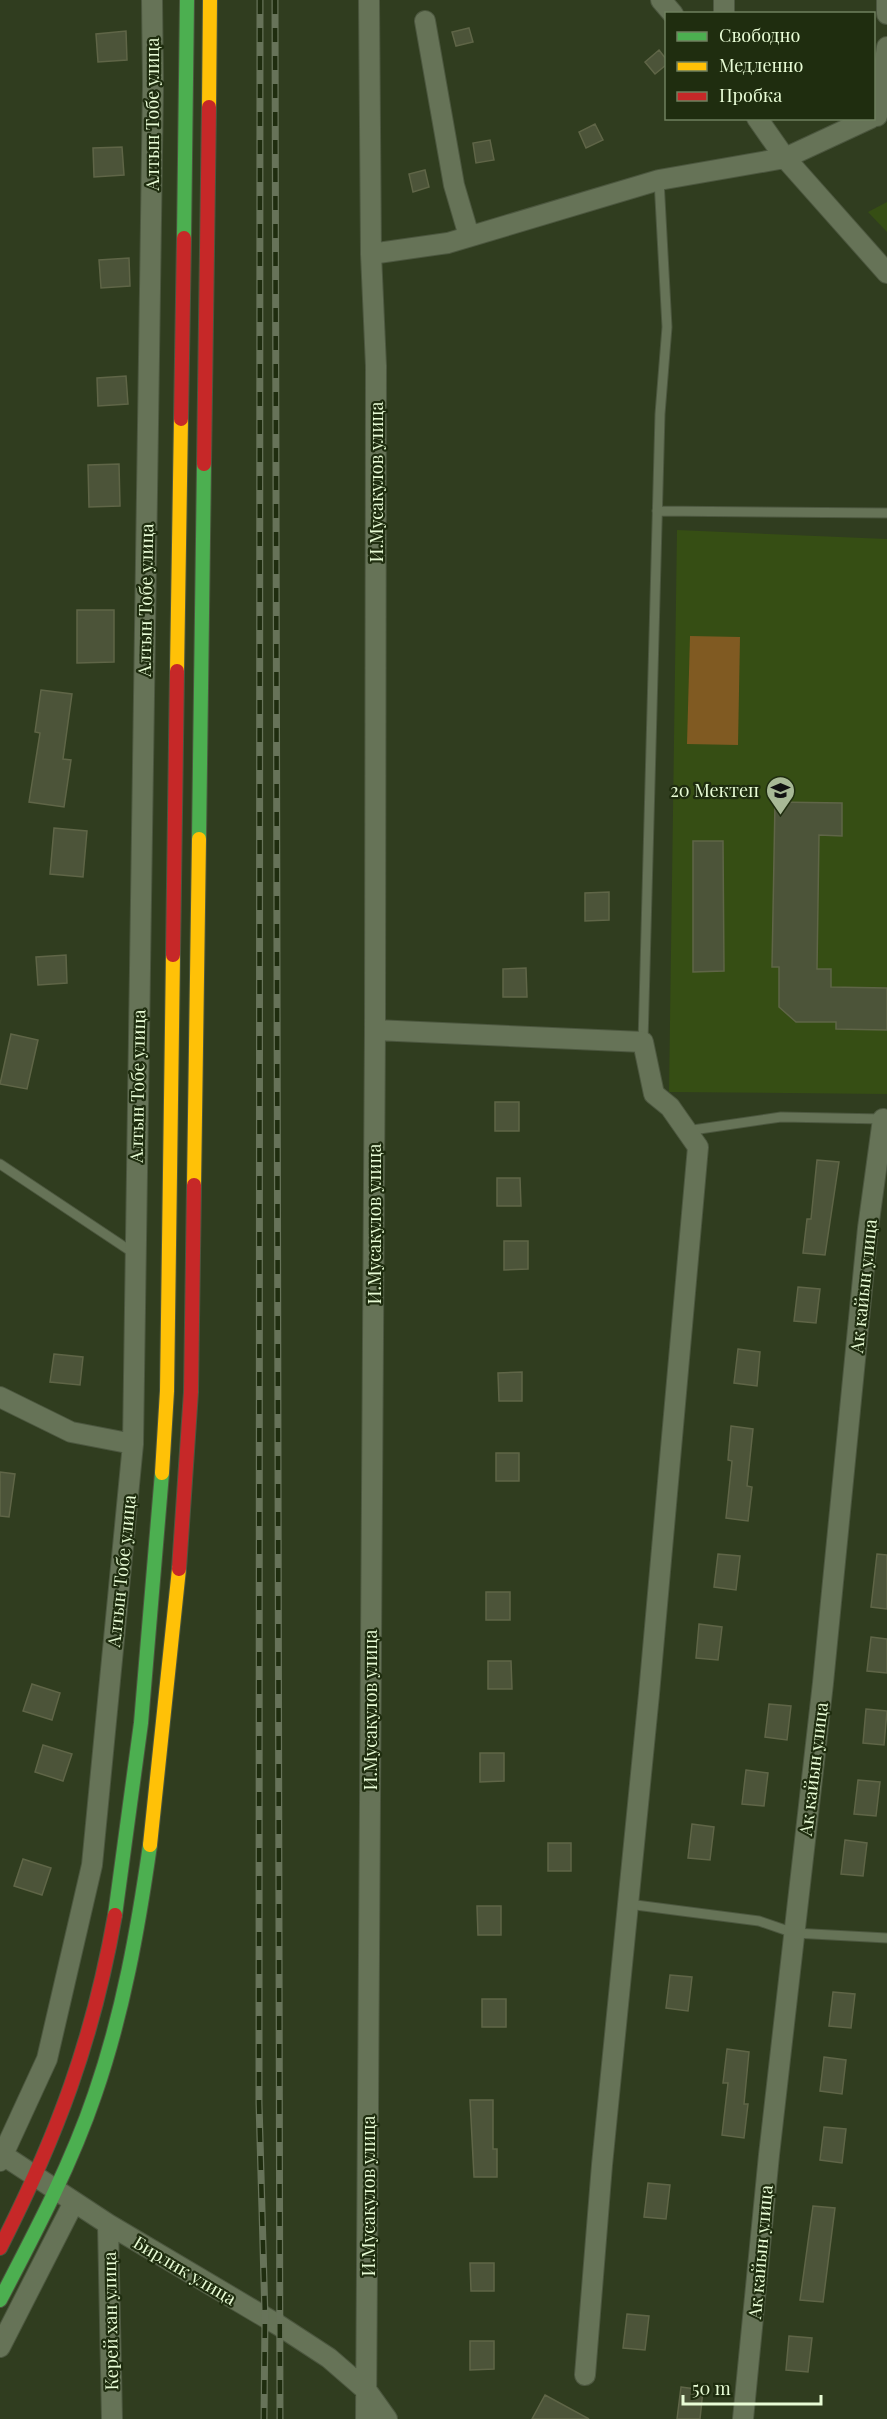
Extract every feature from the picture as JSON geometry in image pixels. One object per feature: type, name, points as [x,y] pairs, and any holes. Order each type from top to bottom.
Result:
[{"type":"highway","points":[[0,2248],[36,2177],[72,2087],[95,2011],[109,1946],[129,1827],[155,1597],[167,1391],[187,0]]},
{"type":"highway","points":[[0,2300],[57,2190],[95,2094],[118,2017],[152,1830],[178,1599],[186,1499],[191,1356],[210,0]]},
{"type":"street","name":"Алтын Тобе улица","points":[[1,2156],[46,2059],[92,1865],[133,1444],[153,97],[152,0]]},
{"type":"street","name":"И.Мусакулов улица","points":[[366,2419],[375,1030],[376,366],[370,254],[369,0]]},
{"type":"street","points":[[661,0],[671,12]]},
{"type":"street","points":[[886,0],[887,14]]},
{"type":"street","points":[[425,21],[454,185],[470,236]]},
{"type":"street","points":[[877,116],[887,47]]},
{"type":"street","points":[[758,120],[785,158],[887,273]]},
{"type":"street","points":[[370,254],[448,243],[659,180],[785,158],[868,120]]},
{"type":"street","points":[[375,1030],[643,1042],[654,1094],[670,1107],[698,1147],[691,1244],[602,2165],[585,2375]]},
{"type":"street","name":"Ак кайын улица","points":[[743,2419],[794,1933],[823,1683],[868,1228],[885,1119]]},
{"type":"street","points":[[0,1397],[72,1432],[133,1444]]},
{"type":"street","name":"Бирлик улица","points":[[1,2156],[329,2358],[367,2391],[387,2419]]},
{"type":"street","points":[[0,2347],[74,2202]]},
{"type":"street","name":"Керей хан улица","points":[[108,2224],[112,2419]]},
{"type":"lane","points":[[643,1042],[657,511],[667,327],[659,180]]},
{"type":"lane","points":[[657,511],[887,513]]},
{"type":"lane","points":[[686,1131],[781,1117],[885,1119]]},
{"type":"lane","points":[[0,1164],[135,1254]]},
{"type":"lane","points":[[628,1904],[759,1921],[794,1933],[887,1938]]},
{"type":"shaded area","points":[[887,202],[887,232],[868,212]]},
{"type":"shaded area","name":"20 Мектеп","points":[[677,530],[887,539],[887,1094],[669,1092]]},
{"type":"shaded area","points":[[690,636],[740,637],[738,745],[687,744]]},
{"type":"building","points":[[469,28],[473,42],[456,46],[452,32]]},
{"type":"building","points":[[126,31],[127,60],[98,62],[96,34]]},
{"type":"building","points":[[659,50],[665,58],[665,66],[655,74],[645,62]]},
{"type":"building","points":[[595,124],[603,140],[586,148],[579,132]]},
{"type":"building","points":[[490,140],[494,160],[476,163],[473,143]]},
{"type":"building","points":[[122,147],[124,175],[94,177],[93,148]]},
{"type":"building","points":[[425,170],[429,187],[413,192],[409,174]]},
{"type":"building","points":[[129,258],[130,286],[101,288],[99,260]]},
{"type":"building","points":[[126,376],[128,404],[98,406],[97,378]]},
{"type":"building","points":[[119,464],[120,506],[89,507],[88,465]]},
{"type":"building","points":[[77,610],[114,610],[114,662],[77,663]]},
{"type":"building","points":[[41,690],[72,694],[63,759],[71,760],[64,807],[29,802],[40,733],[35,732]]},
{"type":"building","points":[[775,802],[842,803],[842,836],[819,835],[817,969],[831,969],[831,987],[887,988],[887,1030],[836,1029],[836,1022],[796,1022],[779,1007],[779,967],[772,967]]},
{"type":"building","points":[[54,828],[87,831],[83,877],[50,874]]},
{"type":"building","points":[[693,841],[723,841],[724,971],[693,972]]},
{"type":"building","points":[[609,892],[609,920],[585,921],[585,893]]},
{"type":"building","points":[[66,955],[67,983],[38,985],[36,957]]},
{"type":"building","points":[[526,968],[527,997],[503,997],[503,969]]},
{"type":"building","points":[[11,1034],[38,1040],[27,1089],[0,1084]]},
{"type":"building","points":[[495,1102],[519,1102],[519,1131],[495,1131]]},
{"type":"building","points":[[817,1160],[839,1162],[825,1255],[803,1253],[807,1219],[811,1219]]},
{"type":"building","points":[[497,1178],[520,1178],[521,1206],[497,1206]]},
{"type":"building","points":[[504,1241],[528,1241],[528,1269],[504,1270]]},
{"type":"building","points":[[798,1287],[820,1289],[816,1323],[794,1321]]},
{"type":"building","points":[[738,1349],[760,1352],[757,1386],[734,1383]]},
{"type":"building","points":[[54,1354],[83,1357],[80,1385],[50,1382]]},
{"type":"building","points":[[522,1372],[522,1401],[499,1401],[498,1373]]},
{"type":"building","points":[[731,1426],[753,1429],[747,1486],[752,1487],[748,1521],[726,1518],[732,1461],[728,1460]]},
{"type":"building","points":[[496,1453],[519,1453],[519,1481],[496,1481]]},
{"type":"building","points":[[0,1472],[15,1474],[9,1517],[0,1516]]},
{"type":"building","points":[[718,1554],[740,1556],[736,1590],[714,1587]]},
{"type":"building","points":[[877,1554],[887,1555],[887,1609],[871,1607]]},
{"type":"building","points":[[486,1592],[510,1592],[510,1620],[486,1620]]},
{"type":"building","points":[[699,1624],[722,1627],[718,1660],[696,1658]]},
{"type":"building","points":[[871,1637],[887,1639],[887,1673],[867,1671]]},
{"type":"building","points":[[488,1661],[511,1661],[512,1689],[488,1689]]},
{"type":"building","points":[[32,1684],[60,1693],[52,1720],[23,1711]]},
{"type":"building","points":[[769,1704],[791,1706],[787,1740],[765,1737]]},
{"type":"building","points":[[866,1709],[887,1711],[884,1745],[863,1743]]},
{"type":"building","points":[[43,1745],[72,1754],[63,1781],[35,1772]]},
{"type":"building","points":[[480,1753],[504,1753],[504,1781],[480,1782]]},
{"type":"building","points":[[746,1770],[768,1773],[764,1806],[742,1804]]},
{"type":"building","points":[[858,1780],[880,1782],[876,1816],[854,1814]]},
{"type":"building","points":[[692,1824],[714,1827],[710,1860],[688,1858]]},
{"type":"building","points":[[845,1840],[867,1843],[863,1876],[841,1874]]},
{"type":"building","points":[[548,1843],[571,1843],[571,1871],[548,1871]]},
{"type":"building","points":[[23,1859],[51,1868],[42,1895],[14,1886]]},
{"type":"building","points":[[477,1906],[501,1906],[501,1935],[478,1935]]},
{"type":"building","points":[[670,1975],[692,1977],[688,2011],[666,2008]]},
{"type":"building","points":[[833,1992],[855,1994],[851,2028],[829,2026]]},
{"type":"building","points":[[482,1999],[506,1999],[506,2027],[482,2027]]},
{"type":"building","points":[[727,2049],[749,2052],[744,2104],[748,2104],[744,2138],[722,2135],[728,2083],[723,2083]]},
{"type":"building","points":[[824,2057],[846,2060],[842,2094],[820,2091]]},
{"type":"building","points":[[470,2100],[493,2100],[493,2149],[497,2149],[497,2177],[474,2177]]},
{"type":"building","points":[[824,2127],[846,2129],[842,2163],[820,2160]]},
{"type":"building","points":[[648,2183],[670,2185],[666,2219],[644,2217]]},
{"type":"building","points":[[813,2206],[835,2208],[823,2302],[800,2300]]},
{"type":"building","points":[[470,2263],[494,2263],[494,2291],[471,2291]]},
{"type":"building","points":[[627,2314],[649,2316],[645,2350],[623,2348]]},
{"type":"building","points":[[789,2336],[812,2338],[808,2372],[786,2370]]},
{"type":"building","points":[[470,2341],[494,2341],[494,2369],[470,2370]]},
{"type":"building","points":[[681,2387],[703,2390],[700,2419],[677,2419]]},
{"type":"building","points":[[545,2395],[589,2419],[532,2419]]},
{"type":"railway","points":[[260,0],[259,2103],[265,2317],[264,2419]]},
{"type":"railway","points":[[275,0],[280,2419]]},
{"type":"traffic: fast","points":[[184,238],[187,0]]},
{"type":"traffic: fast","points":[[199,839],[204,464]]},
{"type":"traffic: fast","points":[[115,1915],[141,1723],[162,1473]]},
{"type":"traffic: fast","points":[[0,2300],[64,2173],[95,2094],[114,2033],[128,1971],[150,1845]]},
{"type":"traffic: slow","points":[[209,107],[210,0]]},
{"type":"traffic: slow","points":[[177,671],[181,419]]},
{"type":"traffic: slow","points":[[194,1185],[199,839]]},
{"type":"traffic: slow","points":[[162,1473],[167,1391],[173,955]]},
{"type":"traffic: slow","points":[[150,1845],[179,1569]]},
{"type":"traffic: jam","points":[[204,464],[209,107]]},
{"type":"traffic: jam","points":[[181,419],[184,238]]},
{"type":"traffic: jam","points":[[173,955],[177,671]]},
{"type":"traffic: jam","points":[[179,1569],[191,1392],[194,1185]]},
{"type":"traffic: jam","points":[[0,2248],[39,2166],[71,2086],[96,2004],[115,1915]]},
{"type":"place","name":"20 Мектеп","points":[[780,816]]}]
